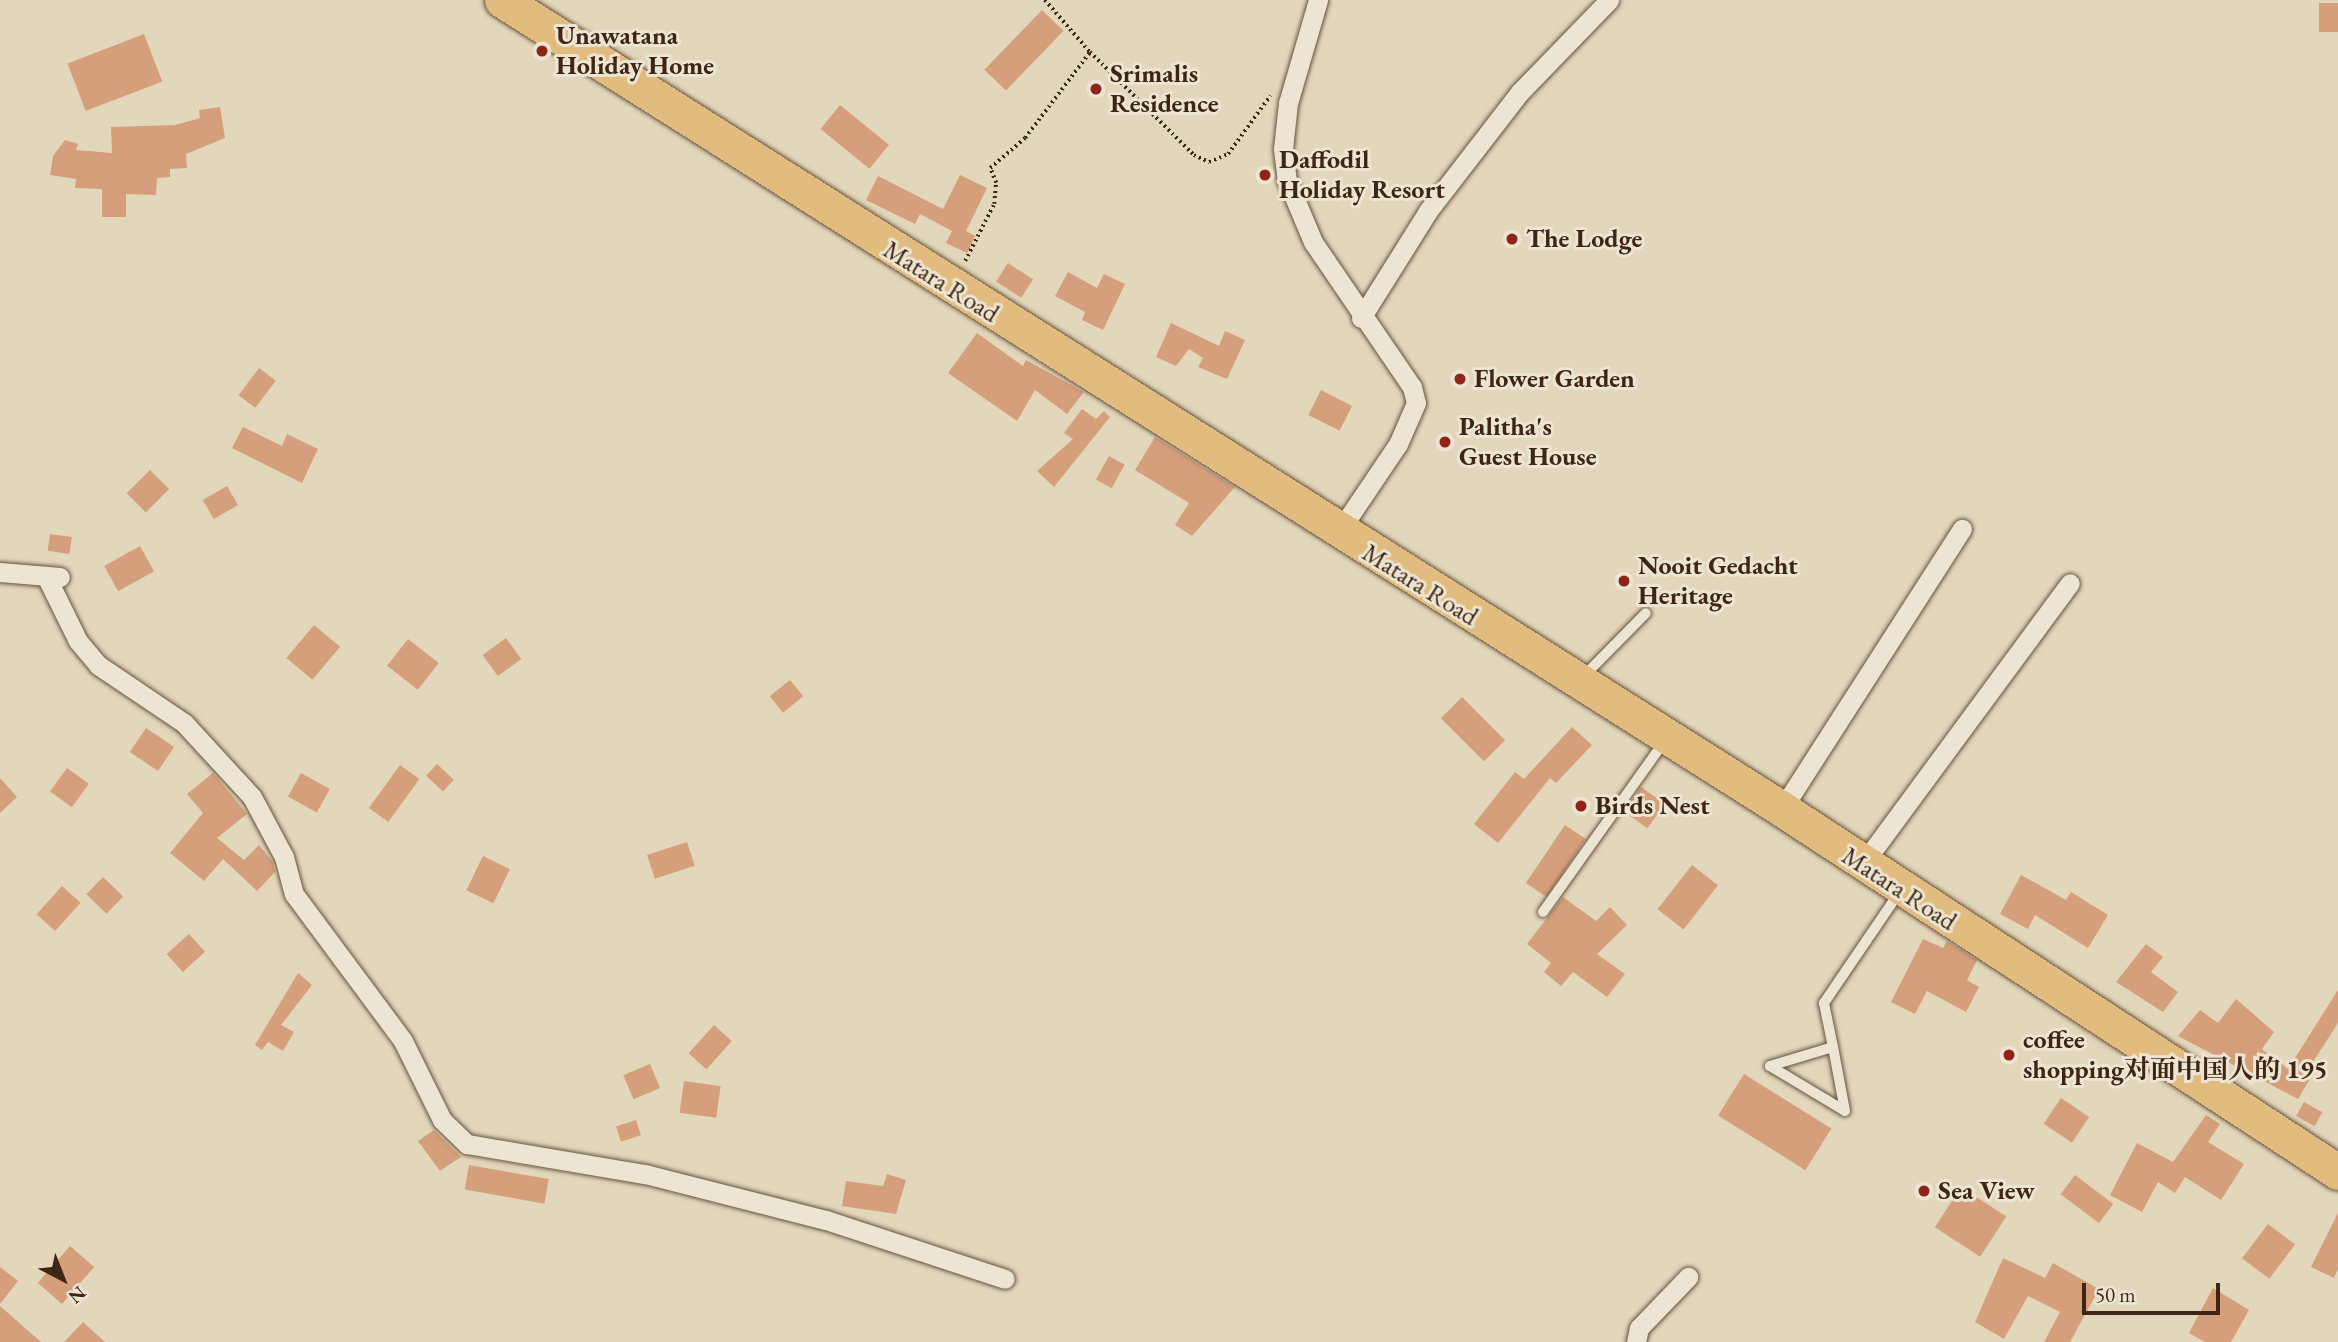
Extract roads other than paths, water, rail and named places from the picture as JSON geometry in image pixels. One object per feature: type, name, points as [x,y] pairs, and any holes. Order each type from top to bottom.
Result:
[{"type":"highway","name":"Matara Road","points":[[502,0],[1338,533],[1782,810],[1900,890],[2338,1172]]},
{"type":"street","points":[[1318,0],[1288,103],[1284,159],[1313,242],[1361,318],[1412,387],[1416,403],[1398,444],[1338,533]]},
{"type":"street","points":[[1361,318],[1428,211],[1520,92],[1609,0]]},
{"type":"street","points":[[1782,810],[1962,529]]},
{"type":"street","points":[[0,572],[53,577],[78,641],[98,665],[184,723],[252,797],[284,857],[294,894],[403,1041],[442,1120],[467,1144],[645,1174],[826,1220],[1005,1279]]},
{"type":"street","points":[[1862,865],[2070,583]]},
{"type":"street","points":[[1636,1342],[1639,1328],[1688,1278]]},
{"type":"lane","points":[[1576,683],[1646,613]]},
{"type":"lane","points":[[1543,912],[1666,739]]},
{"type":"lane","points":[[1833,1047],[1770,1066],[1845,1111],[1833,1047],[1824,1003],[1900,890]]},
{"type":"place","name":"Unawatana Holiday Home","points":[[542,51]]},
{"type":"place","name":"Srimalis Residence","points":[[1096,89]]},
{"type":"place","name":"Daffodil Holiday Resort","points":[[1265,175]]},
{"type":"place","name":"The Lodge","points":[[1512,239]]},
{"type":"place","name":"Flower Garden","points":[[1460,379]]},
{"type":"place","name":"Palitha's Guest House","points":[[1445,442]]},
{"type":"place","name":"Nooit Gedacht Heritage","points":[[1624,581]]},
{"type":"place","name":"Birds Nest","points":[[1581,806]]},
{"type":"place","name":"coffee shopping对面中国人的 195","points":[[2009,1055]]},
{"type":"place","name":"Sea View","points":[[1924,1191]]}]
